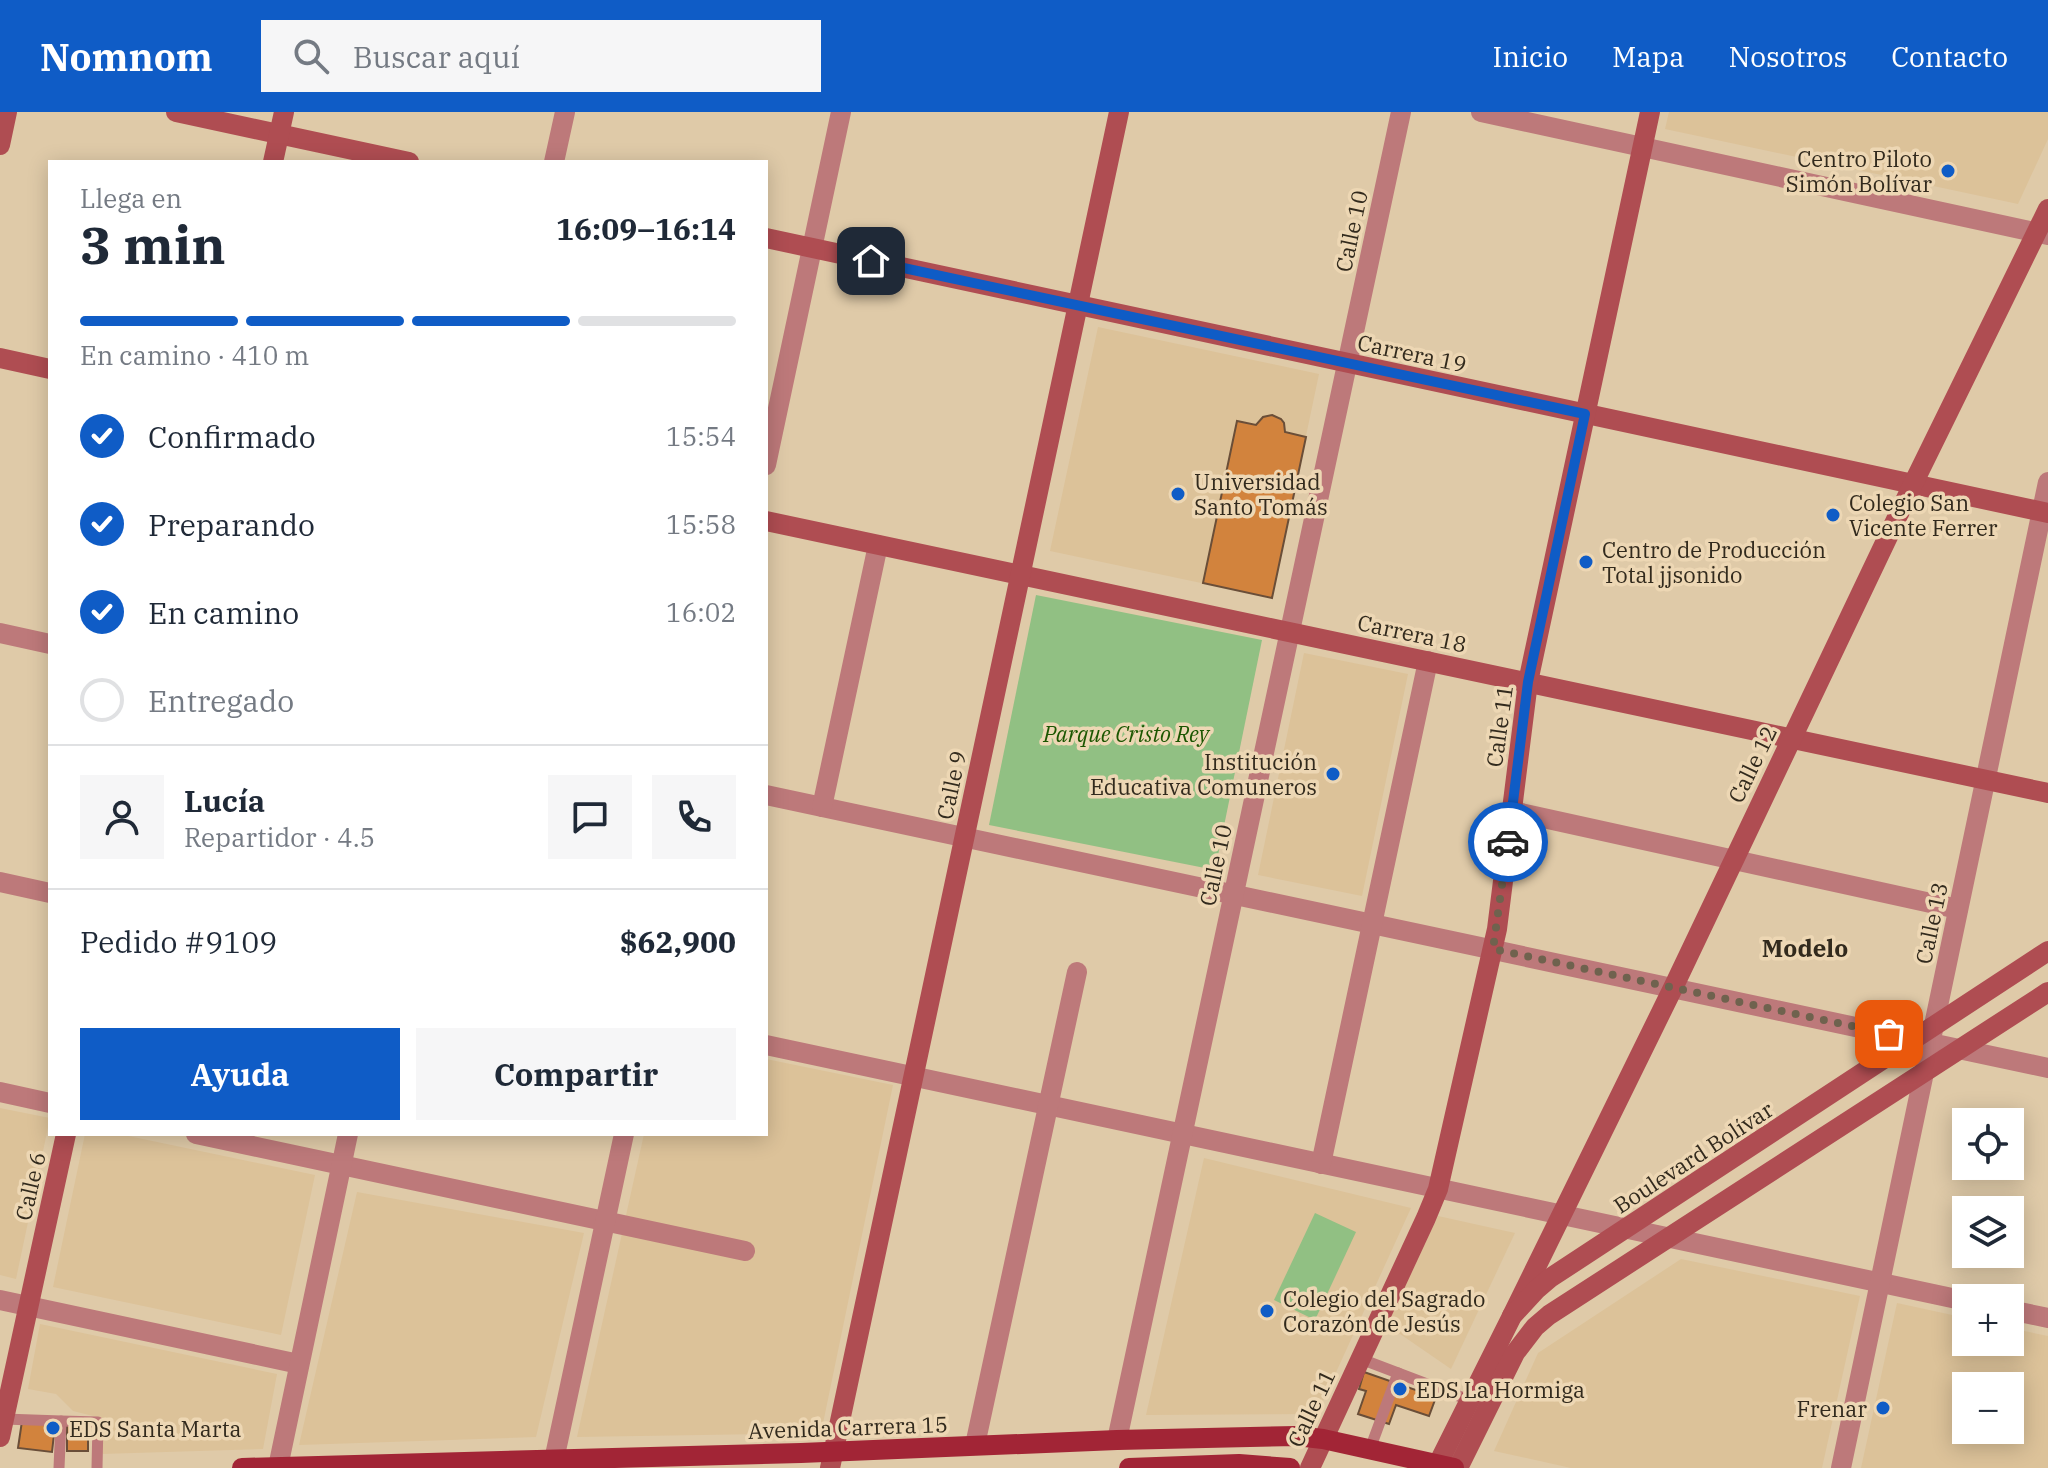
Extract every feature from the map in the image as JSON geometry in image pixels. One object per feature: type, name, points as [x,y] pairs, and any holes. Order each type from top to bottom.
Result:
[{"type":"main road","name":"Avenida Carrera 15","points":[[242,1468],[554,1460],[832,1460],[975,1445],[1296,1436],[1323,1439],[1446,1467]]},
{"type":"main road","points":[[1129,1468],[1239,1464],[1290,1468]]},
{"type":"street","points":[[0,145],[7,112]]},
{"type":"street","points":[[176,112],[400,160]]},
{"type":"street","points":[[273,160],[284,112]]},
{"type":"street","points":[[554,160],[565,112]]},
{"type":"street","points":[[768,456],[841,112]]},
{"type":"street","name":"Calle 9","points":[[832,1460],[1119,112]]},
{"type":"street","name":"Calle 10","points":[[1117,1440],[1401,112]]},
{"type":"street","points":[[1481,112],[2042,234],[2048,209]]},
{"type":"street","name":"Calle 11","points":[[1310,1468],[1438,1189],[1493,949],[1528,682],[1650,112]]},
{"type":"street","name":"Calle 12","points":[[1512,1316],[1673,988],[1913,484],[2042,234]]},
{"type":"street","name":"Carrera 19","points":[[768,238],[2045,512]]},
{"type":"street","points":[[0,358],[48,369]]},
{"type":"street","name":"Calle 13","points":[[1841,1468],[1924,1072],[1926,1036],[1958,909],[2045,512],[2048,482]]},
{"type":"street","name":"Carrera 18","points":[[768,521],[2048,793]]},
{"type":"street","points":[[822,807],[878,545]]},
{"type":"street","points":[[0,633],[48,644]]},
{"type":"street","points":[[1321,1164],[1428,661]]},
{"type":"street","points":[[768,795],[1673,988],[1926,1036],[1960,1049],[2048,1068]]},
{"type":"street","points":[[1512,811],[1958,909]]},
{"type":"street","points":[[0,882],[48,893]]},
{"type":"street","name":"Boulevard Bolívar","points":[[1446,1467],[1469,1400],[1512,1316],[1550,1278],[1926,1036],[2048,951]]},
{"type":"street","points":[[975,1445],[1077,972]]},
{"type":"street","points":[[1446,1467],[1515,1353],[1535,1327],[1549,1315],[2048,992]]},
{"type":"street","points":[[768,1045],[1952,1298]]},
{"type":"street","points":[[0,1092],[48,1103]]},
{"type":"street","name":"Calle 6","points":[[2,1428],[66,1136]]},
{"type":"street","points":[[205,1136],[745,1251]]},
{"type":"street","points":[[278,1467],[348,1136]]},
{"type":"street","points":[[554,1460],[624,1136]]},
{"type":"street","points":[[0,1300],[299,1364]]},
{"type":"street","points":[[2024,1313],[2048,1318]]},
{"type":"lane","points":[[1361,1359],[1469,1400]]},
{"type":"lane","points":[[1370,1449],[1398,1373]]},
{"type":"lane","points":[[2,1428],[61,1421],[98,1422],[97,1468]]},
{"type":"lane","points":[[59,1468],[61,1421]]},
{"type":"shaded area","name":"Centro Piloto Simón Bolívar","points":[[1669,112],[2048,112],[2048,139],[2018,204],[1665,129]]},
{"type":"shaded area","name":"Universidad Santo Tomás","points":[[1098,327],[1319,374],[1272,598],[1050,551]]},
{"type":"shaded area","name":"Institución Educativa Comuneros","points":[[1304,653],[1408,674],[1362,896],[1258,875]]},
{"type":"shaded area","points":[[768,1059],[893,1085],[821,1433],[577,1437],[644,1136],[768,1136]]},
{"type":"shaded area","points":[[0,1108],[48,1118],[48,1127],[16,1279],[0,1275]]},
{"type":"shaded area","points":[[85,1136],[129,1136],[315,1175],[281,1335],[53,1287]]},
{"type":"shaded area","name":"Colegio del Sagrado Corazón de Jesús","points":[[1204,1158],[1411,1208],[1317,1414],[1146,1415]]},
{"type":"shaded area","points":[[357,1192],[584,1233],[536,1437],[299,1445]]},
{"type":"shaded area","points":[[1438,1216],[1515,1233],[1451,1369],[1387,1325]]},
{"type":"shaded area","points":[[1681,1259],[1860,1296],[1822,1468],[1571,1468],[1494,1451],[1538,1353]]},
{"type":"shaded area","points":[[1897,1303],[1952,1315],[1952,1356],[2024,1356],[2024,1331],[2048,1336],[2048,1468],[1861,1468]]},
{"type":"shaded area","points":[[40,1324],[277,1374],[263,1449],[101,1454],[105,1419],[73,1411],[56,1394],[28,1389]]},
{"type":"green space","name":"Parque Cristo Rey","points":[[1036,595],[1262,640],[1215,870],[989,825]]},
{"type":"green space","points":[[1315,1213],[1356,1232],[1315,1320],[1274,1300]]},
{"type":"building","points":[[1272,415],[1281,419],[1285,432],[1306,437],[1272,598],[1203,583],[1237,421],[1256,425],[1263,417]]},
{"type":"building","points":[[1364,1372],[1436,1397],[1429,1416],[1396,1405],[1389,1424],[1358,1414],[1366,1391],[1359,1389]]},
{"type":"building","points":[[22,1421],[55,1425],[52,1452],[18,1448]]},
{"type":"building","points":[[67,1424],[88,1424],[88,1451],[67,1451]]},
{"type":"way so far","points":[[1508,842],[1493,949],[1889,1034]]},
{"type":"place","name":"Centro Piloto Simón Bolívar","points":[[1948,171]]},
{"type":"place","name":"Universidad Santo Tomás","points":[[1178,494]]},
{"type":"place","name":"Colegio San Vicente Ferrer","points":[[1833,515]]},
{"type":"place","name":"Centro de Producción Total jjsonido","points":[[1586,562]]},
{"type":"place","name":"Institución Educativa Comuneros","points":[[1333,774]]},
{"type":"place","name":"Colegio del Sagrado Corazón de Jesús","points":[[1267,1311]]},
{"type":"place","name":"EDS La Hormiga","points":[[1400,1389]]},
{"type":"place","name":"Frenar","points":[[1883,1408]]},
{"type":"place","name":"EDS Santa Marta","points":[[53,1428]]},
{"type":"district","name":"Modelo","points":[[1805,948]]},
{"type":"route","points":[[871,261],[1585,414],[1528,682],[1508,842]]}]
